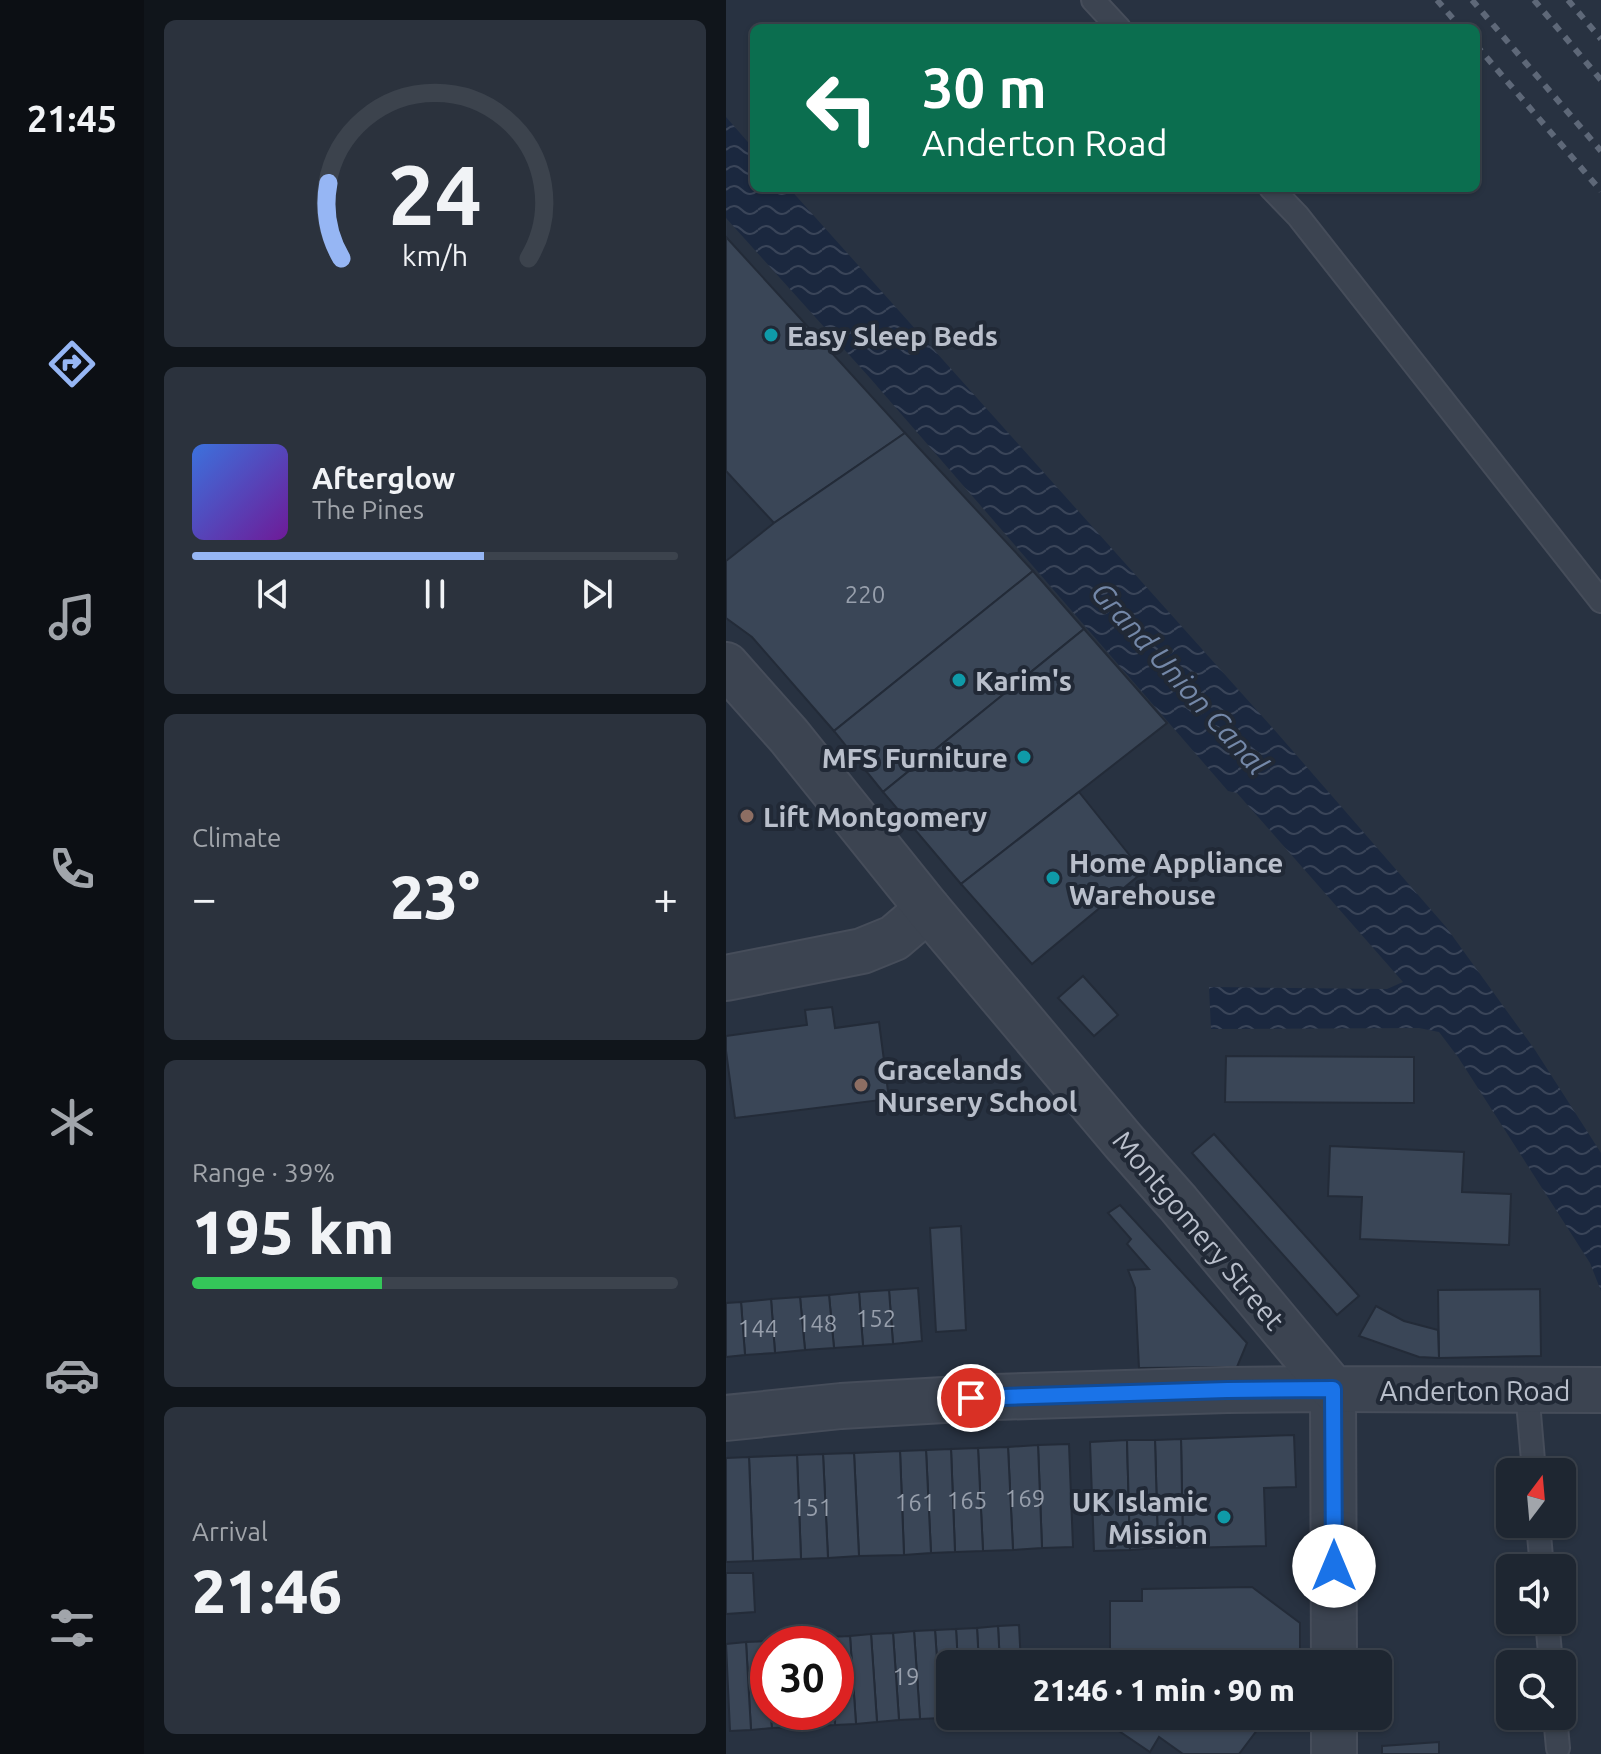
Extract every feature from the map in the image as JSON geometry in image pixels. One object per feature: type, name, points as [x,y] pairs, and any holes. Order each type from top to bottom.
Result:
[{"type":"street","name":"Montgomery Street","points":[[726,665],[789,736],[928,909],[1333,1389]]},
{"type":"street","points":[[726,978],[862,951],[894,938],[928,909]]},
{"type":"street","points":[[1333,1389],[1334,1650]]},
{"type":"street","name":"Anderton Road","points":[[726,1418],[841,1406],[995,1397],[1227,1390],[1601,1390]]},
{"type":"street","points":[[1334,1730],[1334,1754]]},
{"type":"lane","points":[[1093,0],[1115,24]]},
{"type":"lane","points":[[1275,192],[1298,216],[1601,601]]},
{"type":"lane","points":[[1527,1390],[1533,1458]]},
{"type":"lane","points":[[1556,1730],[1558,1748]]},
{"type":"water","name":"Grand Union Canal","points":[[726,117],[750,144],[750,192],[793,192],[1278,734],[1446,927],[1535,1050],[1601,1153],[1601,1291],[1590,1263],[1439,1032],[1419,1028],[1211,1029],[1209,987],[1387,989],[1403,982],[1237,793],[1228,791],[870,378],[726,218]]},
{"type":"building","name":"Easy Sleep Beds","points":[[726,237],[905,433],[774,523],[726,471]]},
{"type":"building","points":[[905,433],[1033,571],[834,731],[752,637],[726,618],[726,561],[774,523]]},
{"type":"building","name":"Karim's","points":[[1033,571],[1084,629],[883,792],[834,731]]},
{"type":"building","name":"MFS Furniture","points":[[1084,629],[1167,723],[961,884],[883,792]]},
{"type":"building","name":"Home Appliance Warehouse","points":[[1079,792],[1143,872],[1032,964],[961,884]]},
{"type":"building","points":[[1083,976],[1118,1015],[1094,1036],[1058,998]]},
{"type":"building","points":[[832,1007],[835,1028],[879,1022],[889,1099],[735,1118],[726,1036],[807,1025],[805,1010]]},
{"type":"building","points":[[1226,1056],[1414,1057],[1414,1103],[1225,1102]]},
{"type":"building","points":[[1214,1134],[1359,1296],[1337,1315],[1192,1153]]},
{"type":"building","points":[[1330,1146],[1464,1152],[1462,1192],[1511,1194],[1509,1245],[1360,1239],[1362,1197],[1328,1196]]},
{"type":"building","points":[[1120,1205],[1247,1343],[1237,1367],[1139,1368],[1135,1288],[1128,1270],[1149,1269],[1127,1244],[1131,1239],[1108,1213]]},
{"type":"building","points":[[961,1226],[966,1330],[936,1332],[930,1228]]},
{"type":"building","points":[[918,1288],[922,1341],[893,1344],[889,1290]]},
{"type":"building","points":[[1540,1289],[1541,1356],[1439,1358],[1438,1290]]},
{"type":"building","points":[[889,1290],[893,1344],[863,1346],[859,1292]]},
{"type":"building","points":[[859,1292],[863,1346],[834,1348],[829,1295]]},
{"type":"building","points":[[829,1295],[834,1348],[805,1350],[800,1297]]},
{"type":"building","points":[[800,1297],[805,1350],[775,1353],[771,1299]]},
{"type":"building","points":[[771,1299],[775,1353],[745,1355],[741,1302]]},
{"type":"building","points":[[741,1302],[745,1355],[726,1357],[726,1303]]},
{"type":"building","points":[[1376,1306],[1404,1321],[1438,1330],[1439,1358],[1419,1357],[1359,1336]]},
{"type":"building","name":"UK Islamic Mission","points":[[1294,1435],[1296,1487],[1264,1488],[1266,1546],[1183,1548],[1181,1439]]},
{"type":"building","points":[[1181,1439],[1183,1548],[1158,1548],[1155,1440]]},
{"type":"building","points":[[1127,1440],[1130,1550],[1094,1551],[1090,1442]]},
{"type":"building","points":[[1127,1440],[1155,1440],[1158,1548],[1130,1550]]},
{"type":"building","points":[[1069,1444],[1073,1547],[1042,1548],[1038,1445]]},
{"type":"building","points":[[1038,1445],[1042,1548],[1013,1550],[1008,1447]]},
{"type":"building","points":[[1008,1447],[1013,1550],[983,1551],[978,1448]]},
{"type":"building","points":[[978,1448],[983,1551],[955,1552],[951,1449]]},
{"type":"building","points":[[951,1449],[955,1552],[931,1553],[926,1450]]},
{"type":"building","points":[[926,1450],[931,1553],[904,1555],[900,1451]]},
{"type":"building","points":[[900,1451],[904,1555],[859,1556],[854,1453]]},
{"type":"building","points":[[854,1453],[859,1556],[828,1558],[823,1454]]},
{"type":"building","points":[[823,1454],[828,1558],[801,1559],[797,1455]]},
{"type":"building","points":[[797,1455],[801,1559],[753,1561],[749,1457]]},
{"type":"building","points":[[749,1457],[753,1561],[726,1562],[726,1458]]},
{"type":"building","points":[[726,1573],[753,1573],[755,1612],[726,1614]]},
{"type":"building","points":[[1252,1587],[1300,1623],[1300,1650],[1110,1650],[1110,1601],[1142,1601],[1142,1589]]},
{"type":"building","points":[[1019,1625],[1020,1650],[999,1650],[998,1626]]},
{"type":"building","points":[[998,1626],[999,1650],[978,1650],[977,1628]]},
{"type":"building","points":[[977,1628],[978,1650],[957,1650],[956,1629]]},
{"type":"building","points":[[956,1629],[957,1650],[936,1650],[935,1630]]},
{"type":"building","points":[[935,1630],[936,1718],[920,1719],[914,1631]]},
{"type":"building","points":[[914,1631],[920,1719],[899,1720],[893,1633]]},
{"type":"building","points":[[893,1633],[899,1720],[877,1722],[871,1634]]},
{"type":"building","points":[[871,1634],[877,1722],[856,1724],[854,1636]]},
{"type":"building","points":[[746,1642],[750,1642],[750,1712]]},
{"type":"building","points":[[746,1642],[751,1730],[730,1731],[726,1644]]},
{"type":"building","points":[[1117,1730],[1257,1730],[1239,1754],[1183,1754],[1159,1737],[1150,1752]]},
{"type":"building","points":[[1439,1742],[1439,1754],[1382,1754],[1382,1746]]},
{"type":"railway","points":[[1437,0],[1458,24]]},
{"type":"railway","points":[[1472,0],[1601,151]]},
{"type":"railway","points":[[1534,0],[1601,80]]},
{"type":"railway","points":[[1568,0],[1601,39]]},
{"type":"railway","points":[[1480,50],[1601,191]]},
{"type":"place","name":"Easy Sleep Beds","points":[[771,335]]},
{"type":"place","name":"Karim's","points":[[959,680]]},
{"type":"place","name":"MFS Furniture","points":[[1024,757]]},
{"type":"place","name":"Lift Montgomery","points":[[747,816]]},
{"type":"place","name":"Home Appliance Warehouse","points":[[1053,878]]},
{"type":"place","name":"Gracelands Nursery School","points":[[861,1085]]},
{"type":"place","name":"UK Islamic Mission","points":[[1224,1517]]},
{"type":"route","points":[[971,1398],[1333,1389],[1334,1566]]}]
